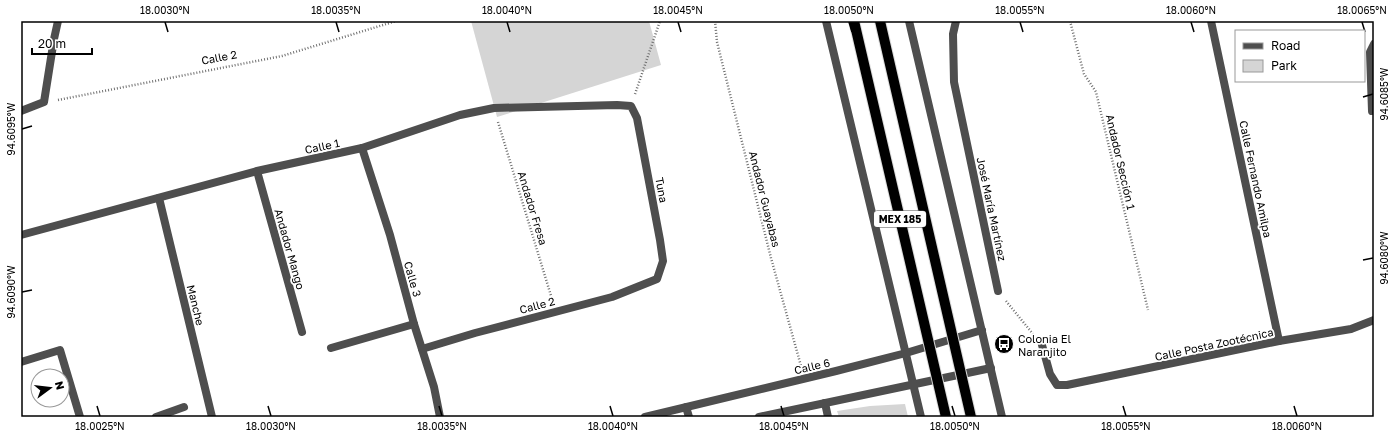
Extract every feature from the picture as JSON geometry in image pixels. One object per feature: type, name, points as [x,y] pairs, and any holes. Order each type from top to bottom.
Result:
[{"type":"main road","name":"MEX 185","points":[[854,21],[946,417]]},
{"type":"main road","name":"MEX 185","points":[[880,21],[971,417]]},
{"type":"street","points":[[21,111],[44,102],[58,21]]},
{"type":"street","points":[[826,21],[921,417]]},
{"type":"street","points":[[909,21],[1002,417]]},
{"type":"street","name":"José María Martínez","points":[[956,21],[953,34],[954,82],[998,291]]},
{"type":"street","name":"Calle Fernando Amilpa","points":[[1211,21],[1279,341]]},
{"type":"street","points":[[1372,111],[1370,52],[1374,44]]},
{"type":"street","name":"Calle 1","points":[[21,235],[257,171],[362,148],[460,116],[494,108],[630,106]]},
{"type":"street","name":"Tuna","points":[[630,106],[637,118],[660,240],[663,261],[657,279]]},
{"type":"street","name":"Calle 3","points":[[362,148],[390,236],[414,324],[434,387],[440,417]]},
{"type":"street","name":"Andador Mango","points":[[257,171],[302,332]]},
{"type":"street","name":"Manche","points":[[159,198],[212,417]]},
{"type":"street","name":"Calle 2","points":[[422,349],[612,297],[657,279]]},
{"type":"street","name":"Calle Posta Zootécnica","points":[[1042,345],[1050,374],[1057,385],[1067,385],[1279,341],[1351,329],[1374,320]]},
{"type":"street","points":[[331,348],[414,324]]},
{"type":"street","name":"Calle 6","points":[[645,417],[906,353],[982,330]]},
{"type":"street","points":[[21,362],[60,350],[80,417]]},
{"type":"street","points":[[759,417],[991,368]]},
{"type":"street","points":[[825,403],[828,417]]},
{"type":"street","points":[[156,417],[184,407]]},
{"type":"street","points":[[686,407],[689,417]]},
{"type":"path","name":"Calle 2","points":[[44,102],[282,56],[396,21]]},
{"type":"path","points":[[630,106],[660,21]]},
{"type":"path","name":"Andador Guayabas","points":[[715,21],[719,50],[771,258],[805,379]]},
{"type":"path","name":"Andador Sección 1","points":[[1070,21],[1084,74],[1096,92],[1148,310]]},
{"type":"path","name":"Andador Fresa","points":[[494,108],[556,312]]},
{"type":"path","points":[[998,291],[1042,345]]},
{"type":"green space","points":[[471,21],[649,21],[661,65],[497,117]]},
{"type":"green space","points":[[905,404],[908,417],[839,417],[837,411],[870,406]]},
{"type":"place","name":"Colonia El Naranjito","points":[[1004,344]]}]
